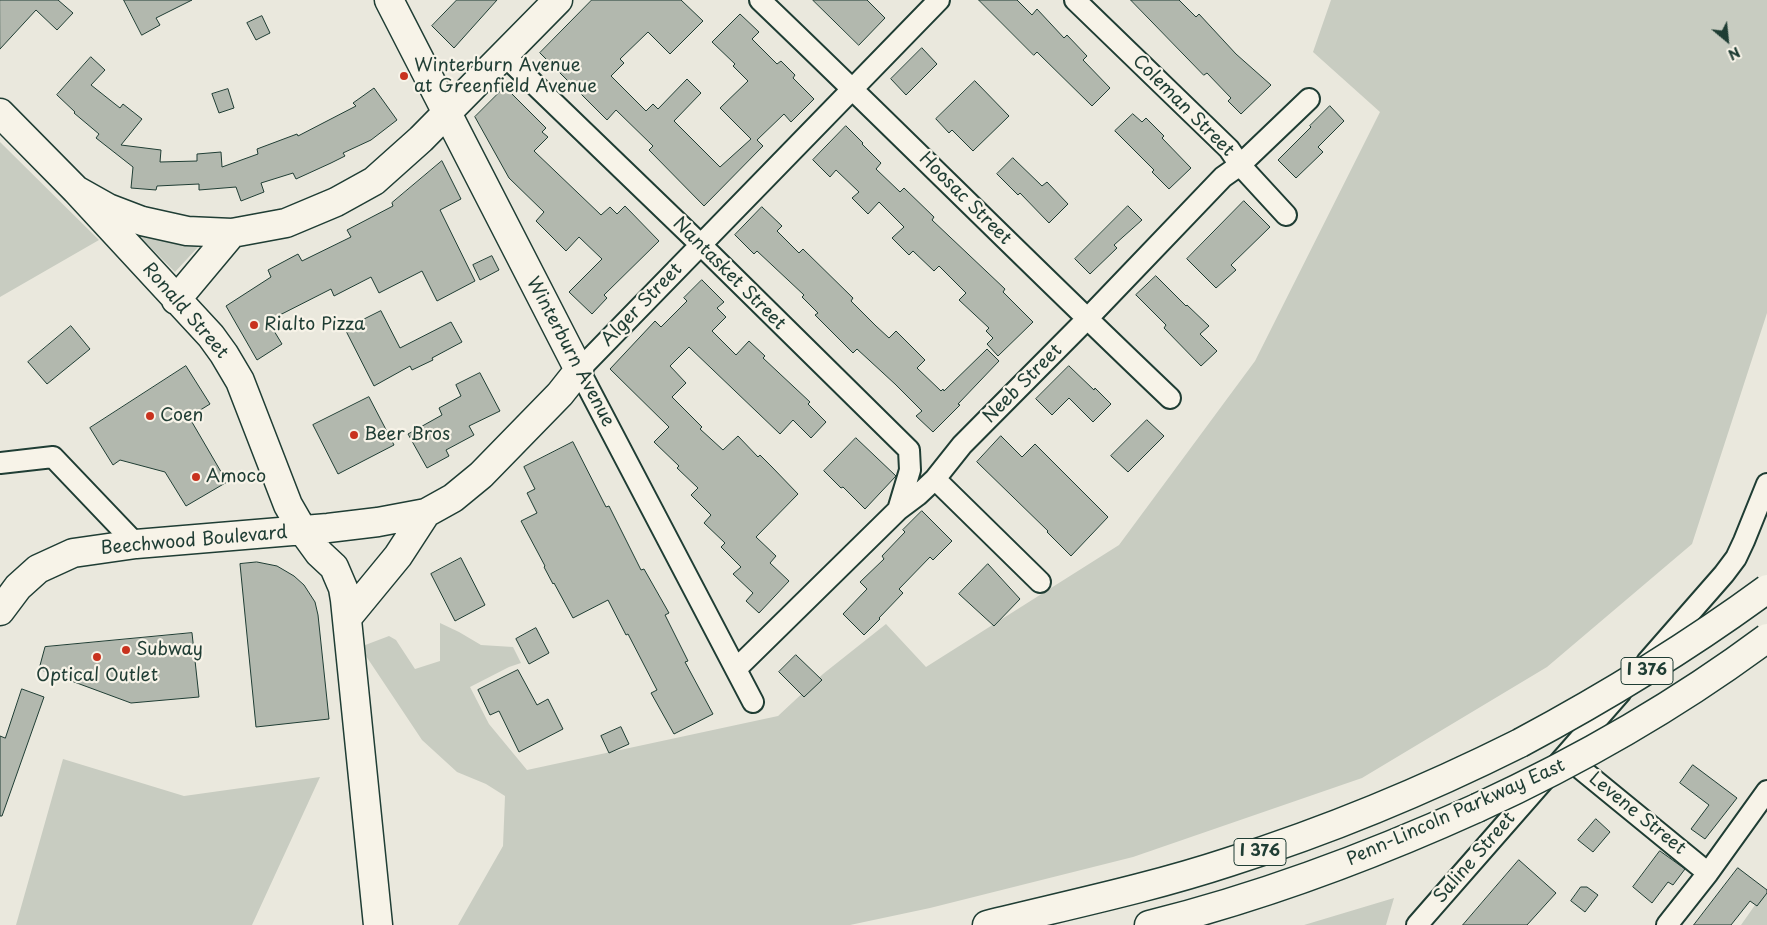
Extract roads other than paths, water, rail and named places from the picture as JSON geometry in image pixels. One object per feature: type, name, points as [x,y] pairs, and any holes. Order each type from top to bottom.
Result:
[{"type":"main road","name":"Winterburn Avenue","points":[[390,0],[579,370]]},
{"type":"main road","points":[[76,190],[108,208],[142,221],[187,231],[232,233],[286,223],[336,202],[374,181],[421,139],[558,0]]},
{"type":"main road","name":"Ronald Street","points":[[0,113],[121,237],[176,300],[211,336],[240,382],[288,505],[303,531]]},
{"type":"main road","points":[[176,300],[232,233]]},
{"type":"main road","name":"Alger Street","points":[[303,531],[378,522],[426,512],[453,498],[481,475],[560,394],[579,370]]},
{"type":"main road","points":[[347,618],[398,556],[426,512]]},
{"type":"main road","name":"Beechwood Boulevard","points":[[0,611],[18,587],[38,569],[73,553],[136,544],[303,531],[319,553],[334,567],[342,588],[347,618],[378,925]]},
{"type":"main road","name":"Penn-Lincoln Parkway East","points":[[987,925],[1167,881],[1288,843],[1406,798],[1520,743],[1576,713],[1686,646],[1767,589]]},
{"type":"main road","name":"Penn-Lincoln Parkway East","points":[[1149,925],[1239,900],[1300,880],[1394,844],[1478,808],[1537,780],[1651,716],[1706,681],[1767,638]]},
{"type":"street","name":"Hoosac Street","points":[[760,0],[1170,398]]},
{"type":"street","name":"Alger Street","points":[[579,370],[939,0]]},
{"type":"street","name":"Coleman Street","points":[[1075,0],[1230,149],[1240,165],[1286,216]]},
{"type":"street","name":"Nantasket Street","points":[[504,55],[701,245],[909,450],[910,470],[898,510]]},
{"type":"street","name":"Neeb Street","points":[[737,668],[898,510],[935,480],[962,445],[1087,319],[1223,177],[1240,165],[1309,99]]},
{"type":"street","name":"Winterburn Avenue","points":[[579,370],[737,668],[753,702]]},
{"type":"street","points":[[0,463],[53,457],[136,544]]},
{"type":"street","points":[[935,480],[1040,582]]},
{"type":"street","name":"Saline Street","points":[[1416,925],[1724,574],[1736,558],[1767,484]]},
{"type":"street","name":"Levene Street","points":[[1565,756],[1708,873]]},
{"type":"street","points":[[1667,925],[1708,873],[1767,791]]},
{"type":"place","name":"Winterburn Avenue at Greenfield Avenue","points":[[404,76]]},
{"type":"place","name":"Rialto Pizza","points":[[254,325]]},
{"type":"place","name":"Coen","points":[[150,416]]},
{"type":"place","name":"Beer Bros","points":[[354,435]]},
{"type":"place","name":"Amoco","points":[[196,477]]},
{"type":"place","name":"Subway","points":[[126,650]]},
{"type":"place","name":"Optical Outlet","points":[[97,657]]}]
